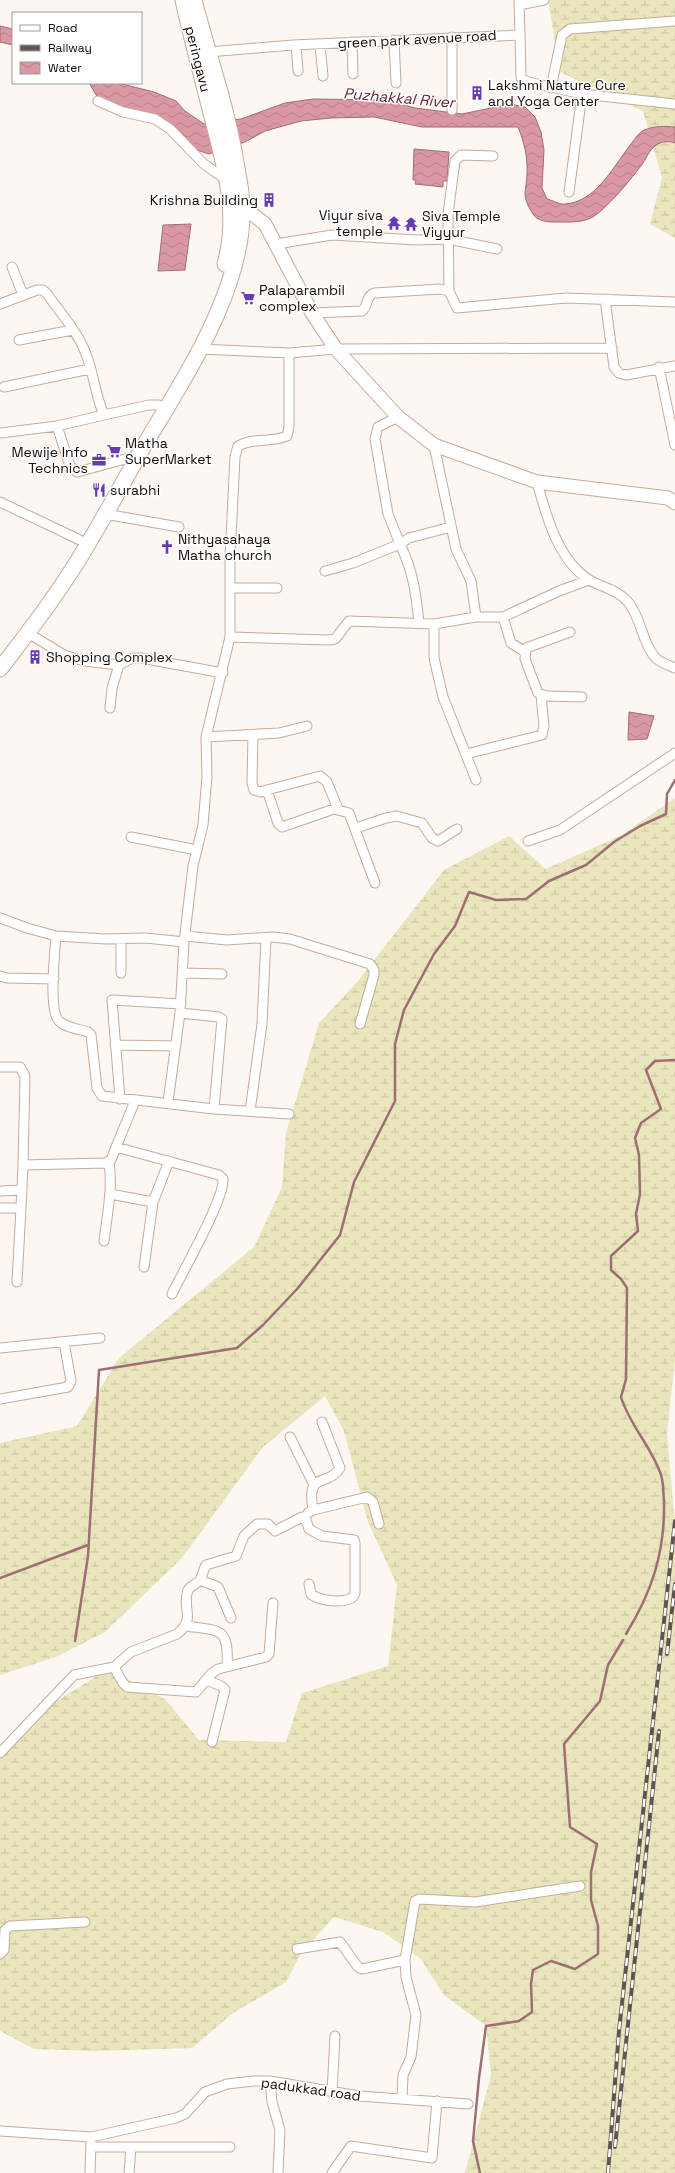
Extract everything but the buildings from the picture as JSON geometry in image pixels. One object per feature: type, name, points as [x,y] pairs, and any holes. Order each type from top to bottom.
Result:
[{"type":"main road","name":"peringavu","points":[[183,0],[219,117]]},
{"type":"main road","points":[[0,669],[28,633],[67,578],[105,514],[214,320],[236,259],[241,233],[231,153],[219,117],[219,84],[208,52],[194,0]]},
{"type":"main road","points":[[0,656],[37,607],[80,540],[195,340],[220,279],[237,206],[228,181],[231,153]]},
{"type":"main road","points":[[237,206],[265,224],[312,313],[336,349],[398,417],[434,445],[537,482],[668,498],[675,503]]},
{"type":"street","points":[[544,0],[519,2],[521,78],[528,82],[582,94],[675,104]]},
{"type":"street","points":[[551,88],[562,35],[570,29],[675,21]]},
{"type":"street","name":"green park avenue road","points":[[208,52],[296,45],[520,34]]},
{"type":"street","points":[[452,37],[452,110]]},
{"type":"street","points":[[394,40],[396,83]]},
{"type":"street","points":[[352,42],[354,74]]},
{"type":"street","points":[[320,44],[323,76]]},
{"type":"street","points":[[296,45],[298,71]]},
{"type":"street","points":[[569,192],[582,94]]},
{"type":"street","points":[[98,100],[123,112],[155,119],[170,129],[204,164],[228,181]]},
{"type":"street","points":[[493,156],[461,155],[457,157],[449,192],[448,239],[449,291],[457,308],[566,298],[675,302]]},
{"type":"street","points":[[276,244],[332,235],[417,240],[448,239],[497,249]]},
{"type":"street","points":[[12,267],[23,295]]},
{"type":"street","points":[[312,313],[362,311],[365,308],[368,297],[374,292],[440,289],[449,291]]},
{"type":"street","points":[[0,304],[37,290],[43,290],[80,339],[90,369],[97,400],[104,415]]},
{"type":"street","points":[[605,299],[614,367],[619,373],[626,375],[659,367],[675,366]]},
{"type":"street","points":[[19,340],[73,330]]},
{"type":"street","points":[[199,349],[289,353],[336,349],[612,348]]},
{"type":"street","points":[[168,1102],[181,1004],[184,939],[193,866],[203,825],[207,783],[206,737],[223,673],[230,637],[232,489],[235,457],[238,446],[246,441],[280,439],[287,436],[289,427],[289,353]]},
{"type":"street","points":[[659,367],[675,446],[675,454]]},
{"type":"street","points":[[4,387],[90,369]]},
{"type":"street","points":[[0,433],[57,426],[149,405],[159,405]]},
{"type":"street","points":[[398,417],[378,427],[375,439],[388,514],[410,566],[416,595],[419,623]]},
{"type":"street","points":[[57,426],[73,470],[77,472],[100,467],[128,458]]},
{"type":"street","points":[[434,445],[450,527],[456,549],[471,581],[476,617]]},
{"type":"street","points":[[537,482],[544,508],[558,542],[576,570],[589,580],[620,594],[634,609],[654,656],[675,668]]},
{"type":"street","points":[[0,502],[80,540]]},
{"type":"street","points":[[105,514],[179,527]]},
{"type":"street","points":[[325,571],[353,563],[400,544],[409,538],[450,527]]},
{"type":"street","points":[[230,637],[329,640],[335,639],[349,620],[434,624],[476,617],[503,617],[560,591],[589,580]]},
{"type":"street","points":[[230,588],[277,588]]},
{"type":"street","points":[[503,617],[511,643],[525,652]]},
{"type":"street","points":[[434,624],[434,658],[443,697],[476,780]]},
{"type":"street","points":[[466,754],[542,734],[544,726],[541,695],[533,686],[525,659],[526,648],[570,632]]},
{"type":"street","points":[[28,633],[64,655],[84,661],[119,665]]},
{"type":"street","points":[[110,708],[112,688],[119,665],[125,660],[141,658],[223,673]]},
{"type":"street","points":[[541,695],[582,697]]},
{"type":"street","points":[[206,737],[253,736],[279,733],[307,726]]},
{"type":"street","points":[[253,736],[253,788],[257,791],[267,790],[320,776],[327,782],[338,808],[349,813],[356,828],[375,883]]},
{"type":"street","points":[[528,841],[560,830],[675,754]]},
{"type":"street","points":[[267,790],[278,822],[282,827],[338,808]]},
{"type":"street","points":[[356,828],[397,816],[422,823],[432,838],[438,841],[457,829]]},
{"type":"street","points":[[131,837],[197,850]]},
{"type":"street","points":[[0,918],[27,928],[56,936],[120,939],[290,939],[370,964],[374,970],[374,975],[360,1024]]},
{"type":"street","points":[[56,936],[54,979],[56,1017],[62,1023],[88,1032],[91,1035],[99,1093],[107,1098],[168,1102],[214,1109],[289,1114]]},
{"type":"street","points":[[250,1111],[262,1024],[266,938]]},
{"type":"street","points":[[120,939],[121,973]]},
{"type":"street","points":[[183,973],[222,974]]},
{"type":"street","points":[[0,976],[7,978],[54,979]]},
{"type":"street","points":[[120,1099],[115,1045],[113,999],[181,1004]]},
{"type":"street","points":[[180,1013],[219,1017],[222,1019],[214,1109]]},
{"type":"street","points":[[115,1045],[176,1046]]},
{"type":"street","points":[[0,1067],[20,1067],[25,1076],[23,1165],[17,1282]]},
{"type":"street","points":[[104,1241],[110,1194],[111,1173],[109,1162],[135,1101]]},
{"type":"street","points":[[116,1147],[219,1175],[223,1179],[224,1183],[213,1212],[172,1294]]},
{"type":"street","points":[[144,1268],[153,1202],[169,1161]]},
{"type":"street","points":[[23,1165],[109,1162]]},
{"type":"street","points":[[0,1191],[22,1190]]},
{"type":"street","points":[[110,1194],[153,1202]]},
{"type":"street","points":[[0,1208],[21,1208]]},
{"type":"street","points":[[0,1348],[100,1338]]},
{"type":"street","points":[[0,1399],[68,1388],[70,1381],[64,1342]]},
{"type":"street","points":[[313,1510],[311,1495],[314,1485],[340,1468],[322,1422]]},
{"type":"street","points":[[290,1437],[314,1485]]},
{"type":"street","points":[[0,1753],[74,1675],[114,1667],[130,1652],[177,1634],[186,1626],[188,1618],[189,1590],[200,1580],[206,1565],[236,1556],[244,1536],[257,1524],[268,1524],[275,1531],[313,1510],[367,1497],[373,1502],[379,1524]]},
{"type":"street","points":[[302,1517],[306,1520],[309,1530],[317,1534],[350,1538],[356,1543],[355,1593],[353,1598],[345,1601],[315,1597],[311,1594],[309,1584]]},
{"type":"street","points":[[200,1580],[218,1587],[231,1618]]},
{"type":"street","points":[[114,1667],[122,1683],[127,1686],[192,1693],[196,1692],[215,1670],[266,1657],[269,1654],[273,1603]]},
{"type":"street","points":[[186,1626],[211,1630],[224,1636],[227,1643],[227,1667]]},
{"type":"street","points":[[207,1680],[224,1688],[226,1694],[212,1742]]},
{"type":"street","points":[[402,2099],[403,2075],[411,2057],[416,2015],[406,1977],[405,1960],[413,1903],[417,1899],[475,1902],[580,1886]]},
{"type":"street","points":[[0,1954],[4,1950],[5,1930],[10,1926],[85,1922]]},
{"type":"street","points":[[297,1949],[340,1942],[358,1967],[362,1970],[405,1960]]},
{"type":"street","points":[[332,2093],[335,2036]]},
{"type":"street","points":[[270,2082],[272,2102],[280,2130],[278,2173]]},
{"type":"street","name":"padukkad road","points":[[0,2131],[91,2137],[176,2118],[185,2114],[205,2092],[227,2084],[270,2082],[332,2093],[468,2104]]},
{"type":"street","points":[[332,2173],[351,2146],[432,2158],[437,2101]]},
{"type":"street","points":[[90,2173],[91,2137]]},
{"type":"street","points":[[91,2147],[230,2147]]},
{"type":"street","points":[[130,2173],[132,2147]]},
{"type":"green space","points":[[548,0],[675,0],[675,238],[650,224],[662,178],[643,111],[560,72]]},
{"type":"green space","points":[[675,798],[675,1360],[667,1434],[675,1524],[675,2173],[465,2173],[491,2075],[486,2026],[444,1995],[420,1958],[383,1932],[334,1917],[301,1953],[286,1982],[233,2013],[192,2048],[97,2051],[34,2049],[0,2031],[0,1749],[22,1723],[108,1669],[165,1699],[199,1740],[286,1742],[302,1693],[388,1666],[397,1585],[368,1522],[344,1431],[325,1396],[263,1447],[182,1558],[105,1632],[56,1657],[0,1675],[0,1443],[77,1426],[119,1358],[254,1247],[282,1187],[286,1133],[319,1023],[358,981],[444,870],[509,836],[546,869],[622,835]]},
{"type":"water","points":[[0,26],[12,29],[12,45],[0,42]]},
{"type":"water","points":[[90,84],[122,84],[154,92],[176,101],[185,111],[204,124],[241,119],[285,103],[313,99],[386,100],[415,108],[462,114],[510,104],[525,107],[535,117],[541,132],[544,150],[542,188],[547,199],[563,204],[576,202],[594,191],[609,174],[635,138],[644,130],[668,126],[675,127],[675,143],[662,142],[653,148],[643,163],[618,193],[604,208],[591,218],[587,220],[568,222],[549,222],[542,221],[535,216],[527,203],[525,194],[527,174],[526,156],[524,144],[518,127],[422,127],[374,117],[331,118],[301,121],[265,131],[245,142],[209,154],[194,149],[169,125],[98,98]]},
{"type":"water","points":[[414,149],[449,152],[447,181],[443,181],[443,187],[415,184],[416,180],[413,180]]},
{"type":"water","points":[[191,224],[185,270],[158,271],[163,225]]},
{"type":"water","points":[[629,712],[654,716],[647,739],[628,740]]},
{"type":"waterway","points":[[75,1641],[88,1556],[99,1370],[237,1348],[263,1325],[298,1288],[340,1235],[354,1182],[395,1101],[395,1044],[404,1010],[434,954],[455,926],[469,892],[496,900],[526,899],[549,881],[586,865],[614,842],[640,826],[666,814],[667,794],[675,780]]},
{"type":"waterway","points":[[626,1634],[643,1603],[655,1571],[662,1538],[664,1502],[663,1483],[656,1462],[629,1416],[621,1397],[626,1379],[627,1288],[621,1279],[611,1270],[611,1256],[638,1231],[636,1214],[640,1194],[639,1155],[635,1138],[641,1123],[661,1109],[646,1070],[655,1061],[675,1060]]},
{"type":"waterway","points":[[0,1578],[88,1545]]},
{"type":"waterway","points":[[480,2173],[473,2141],[486,2026],[519,2021],[532,2012],[531,1984],[533,1970],[551,1961],[575,1969],[598,1954],[598,1926],[591,1900],[591,1872],[597,1844],[570,1827],[564,1744],[600,1701],[608,1665],[623,1640]]},
{"type":"railway","points":[[608,2173],[619,2031],[675,1521]]},
{"type":"railway","points":[[667,1654],[675,1584]]},
{"type":"railway","points":[[615,2147],[659,1731]]},
{"type":"place","name":"Lakshmi Nature Cure and Yoga Center","points":[[477,93]]},
{"type":"place","name":"Krishna Building","points":[[269,200]]},
{"type":"place","name":"Viyur siva temple","points":[[394,223]]},
{"type":"place","name":"Siva Temple Viyyur","points":[[411,224]]},
{"type":"place","name":"Palaparambil complex","points":[[248,298]]},
{"type":"place","name":"Matha SuperMarket","points":[[114,451]]},
{"type":"place","name":"Mewije Info Technics","points":[[99,460]]},
{"type":"place","name":"surabhi","points":[[99,490]]},
{"type":"place","name":"Nithyasahaya Matha church","points":[[167,547]]},
{"type":"place","name":"Shopping Complex","points":[[35,657]]},
{"type":"water label","name":"Puzhakkal River","points":[[399,98]]}]
